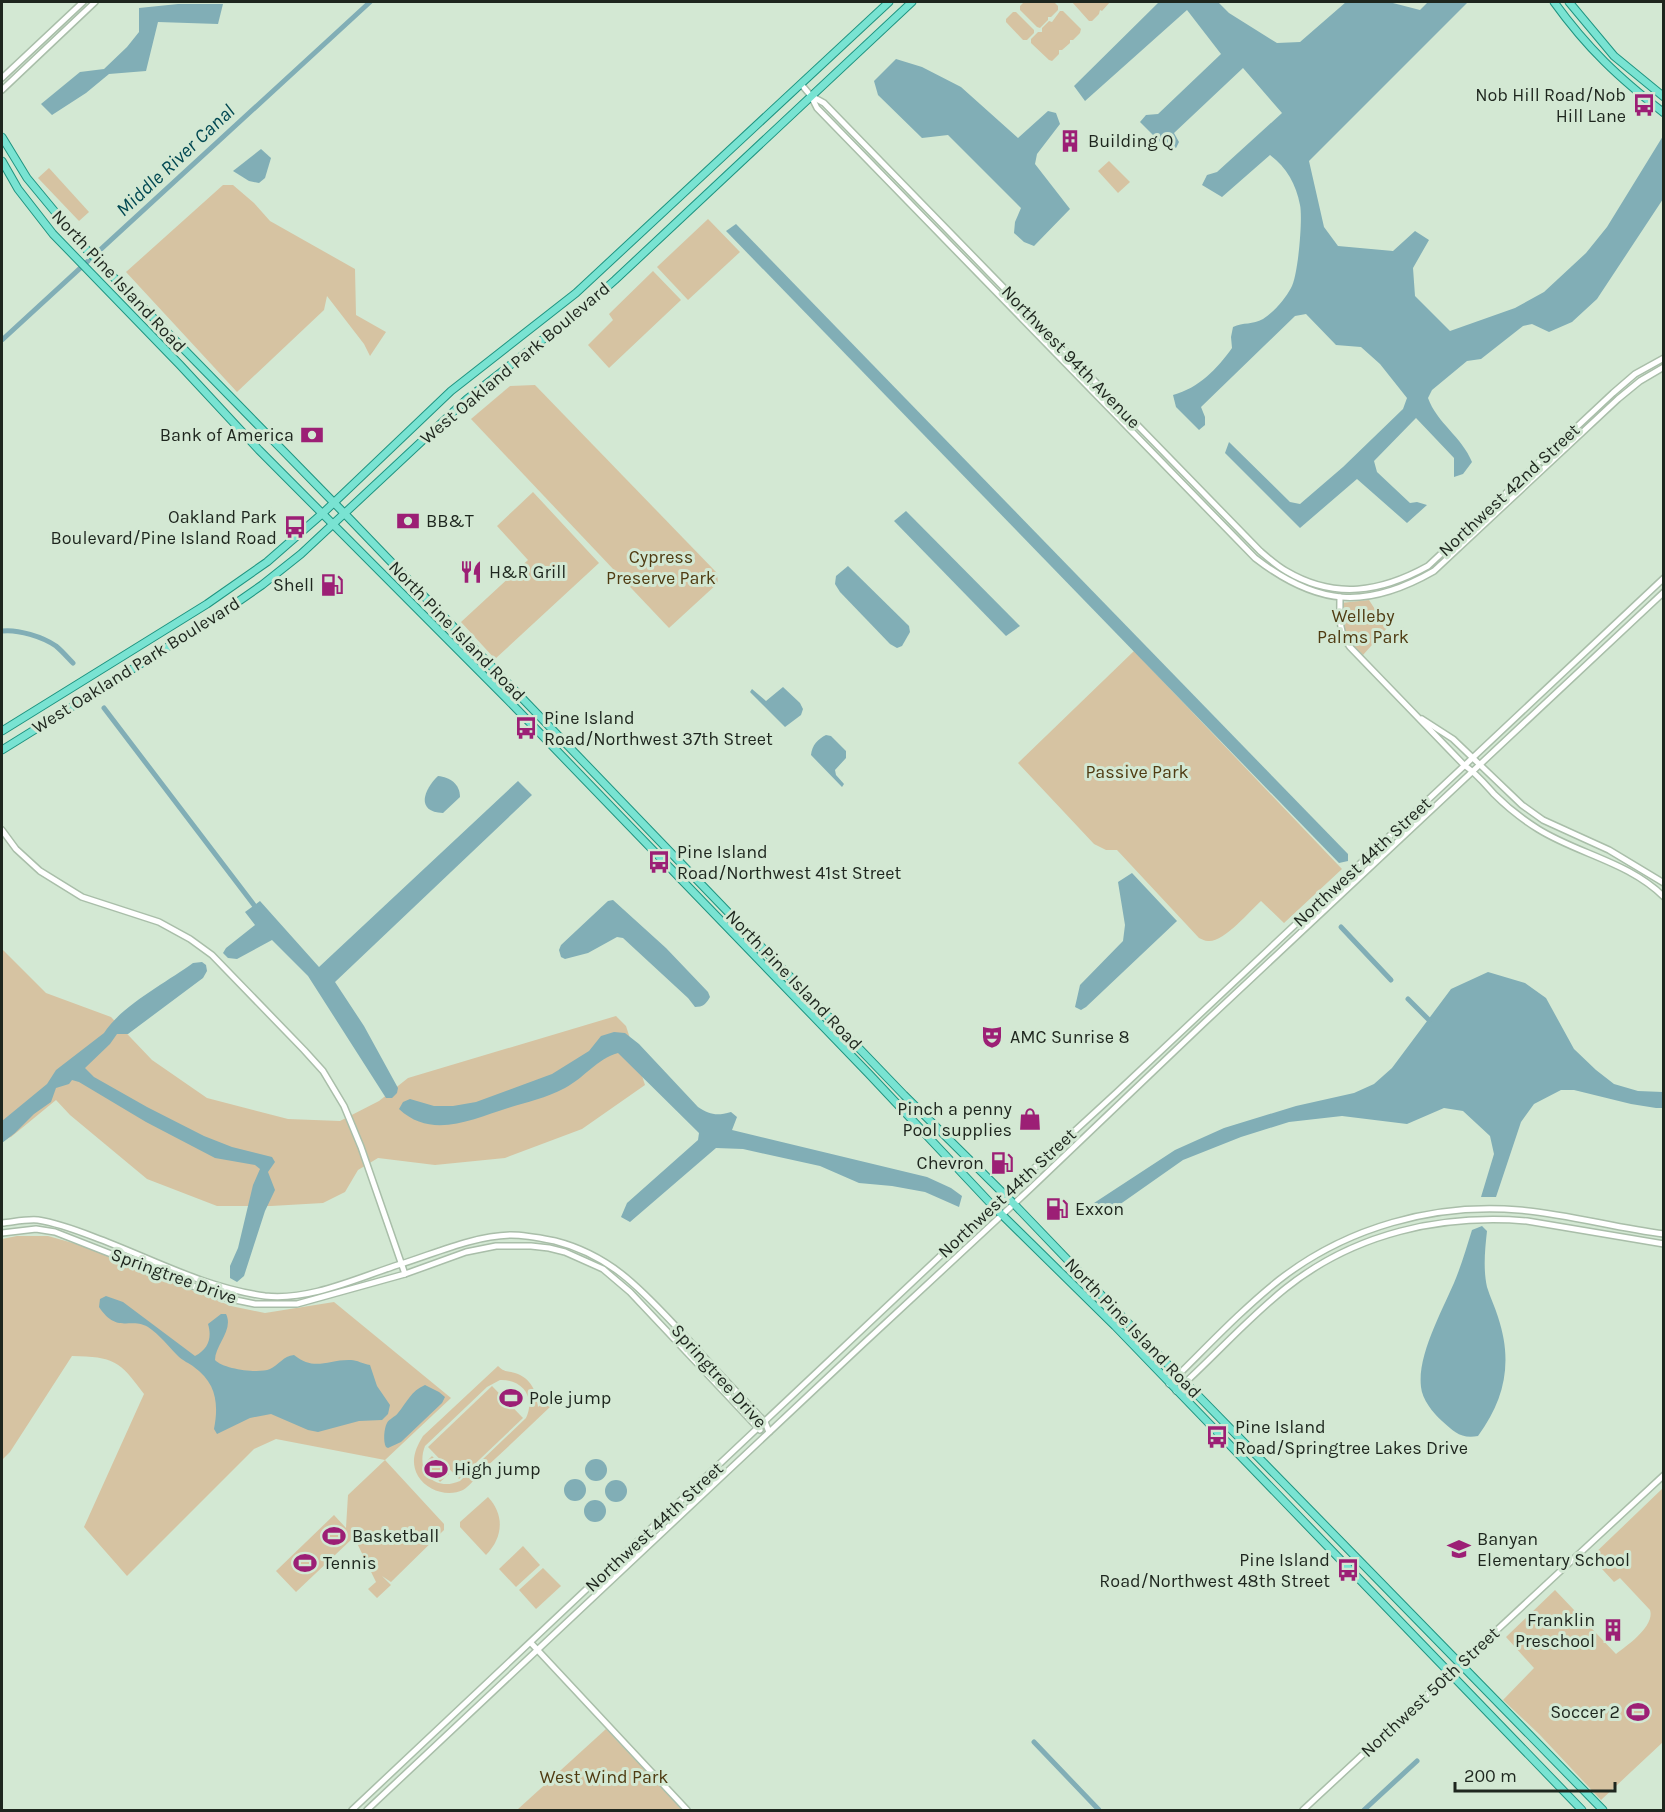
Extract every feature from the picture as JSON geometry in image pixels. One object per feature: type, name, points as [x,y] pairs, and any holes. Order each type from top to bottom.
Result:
[{"type":"main road","name":"West Oakland Park Boulevard","points":[[2,731],[228,590],[271,558],[323,513],[457,386],[576,293],[889,2]]},
{"type":"main road","name":"West Oakland Park Boulevard","points":[[2,750],[230,608],[278,573],[470,396],[594,298],[912,2]]},
{"type":"main road","points":[[1554,2],[1606,65],[1664,113]]},
{"type":"main road","points":[[1569,2],[1614,56],[1664,98]]},
{"type":"main road","name":"North Pine Island Road","points":[[2,137],[27,178],[101,266],[344,513],[898,1088],[1014,1204],[1185,1383],[1603,1810]]},
{"type":"main road","name":"North Pine Island Road","points":[[2,161],[38,217],[259,450],[506,698],[869,1074],[993,1206],[1345,1564],[1582,1810]]},
{"type":"main road","points":[[1070,1282],[1091,1296],[1112,1317],[1126,1320]]},
{"type":"main road","points":[[1345,1564],[1362,1572],[1368,1570]]},
{"type":"street","points":[[2,78],[83,2]]},
{"type":"street","points":[[2,90],[95,2]]},
{"type":"street","name":"Northwest 94th Avenue","points":[[801,84],[817,108],[1256,558],[1279,576],[1296,585],[1340,598]]},
{"type":"street","name":"Northwest 94th Avenue","points":[[811,96],[824,103],[1260,551],[1284,571],[1314,584],[1340,589]]},
{"type":"street","name":"Northwest 42nd Street","points":[[1340,589],[1357,590],[1380,587],[1407,578],[1428,566],[1612,393],[1635,374],[1664,358]]},
{"type":"street","name":"Northwest 42nd Street","points":[[1340,598],[1387,593],[1410,585],[1434,571],[1618,399],[1640,381],[1664,368]]},
{"type":"street","name":"Northwest 44th Street","points":[[352,1810],[1664,578]]},
{"type":"street","points":[[1340,589],[1340,628],[1343,639],[1464,765],[1515,813],[1538,829],[1626,870],[1664,897]]},
{"type":"street","name":"Northwest 44th Street","points":[[367,1810],[1664,592]]},
{"type":"street","points":[[1418,717],[1445,733],[1473,757],[1522,806],[1543,820],[1616,854],[1664,883]]},
{"type":"street","points":[[2,830],[16,849],[40,871],[82,897],[159,922],[190,939],[212,955],[304,1050],[323,1071],[344,1106],[405,1274]]},
{"type":"street","points":[[1169,1384],[1252,1304],[1289,1273],[1338,1244],[1393,1222],[1437,1212],[1489,1209],[1531,1212],[1664,1234]]},
{"type":"street","points":[[1176,1391],[1296,1280],[1353,1248],[1404,1230],[1446,1221],[1478,1218],[1504,1219],[1664,1244]]},
{"type":"street","name":"Springtree Drive","points":[[2,1223],[37,1220],[56,1224],[117,1245],[208,1283],[232,1290],[270,1296],[320,1290],[462,1244],[508,1235],[530,1235],[587,1251],[609,1263],[636,1285],[765,1422],[769,1432]]},
{"type":"street","name":"Springtree Drive","points":[[2,1233],[36,1229],[55,1232],[220,1297],[255,1304],[297,1304],[405,1274],[466,1252],[496,1246],[549,1248],[603,1269],[630,1292],[758,1429],[769,1432]]},
{"type":"street","name":"Northwest 50th Street","points":[[1303,1810],[1664,1475]]},
{"type":"street","points":[[664,1517],[671,1524]]},
{"type":"street","points":[[531,1643],[687,1810]]},
{"type":"green space","points":[[1024,2],[1054,2],[1058,10],[1048,17],[1040,28],[1020,10]]},
{"type":"green space","points":[[1072,2],[1110,2],[1092,21],[1089,21]]},
{"type":"green space","points":[[1060,11],[1063,11],[1081,29],[1073,40],[1070,40],[1070,43],[1059,50],[1059,54],[1052,61],[1031,43],[1031,39],[1038,32],[1042,32],[1042,28],[1049,21],[1052,22]]},
{"type":"green space","points":[[1013,12],[1016,12],[1034,30],[1027,40],[1023,40],[1006,22]]},
{"type":"green space","points":[[1109,161],[1130,182],[1118,193],[1098,171]]},
{"type":"green space","points":[[49,168],[89,212],[79,221],[38,178]]},
{"type":"green space","points":[[223,185],[233,185],[270,221],[355,269],[356,315],[386,332],[370,356],[364,344],[327,296],[324,310],[237,392],[126,272]]},
{"type":"green space","points":[[708,219],[740,252],[688,300],[657,267]]},
{"type":"green space","points":[[653,271],[681,300],[609,368],[588,345],[613,320],[609,314]]},
{"type":"green space","name":"Cypress Preserve Park","points":[[535,385],[717,573],[718,583],[669,628],[471,419],[510,386]]},
{"type":"green space","points":[[533,492],[599,563],[495,659],[461,622],[528,560],[497,526]]},
{"type":"green space","name":"Welleby Palms Park","points":[[1369,600],[1387,628],[1363,655],[1344,632],[1341,603]]},
{"type":"green space","name":"Passive Park","points":[[1134,651],[1342,869],[1284,923],[1261,901],[1221,937],[1208,941],[1199,938],[1117,850],[1106,850],[1094,844],[1018,763]]},
{"type":"green space","points":[[2,949],[46,993],[111,1017],[152,1060],[207,1098],[288,1119],[340,1121],[379,1101],[408,1078],[616,1016],[626,1026],[645,1085],[582,1129],[505,1158],[435,1165],[378,1158],[358,1170],[345,1192],[323,1203],[217,1206],[147,1179],[70,1115],[56,1100],[11,1137],[2,1140]]},
{"type":"green space","points":[[17,1236],[48,1236],[80,1245],[231,1306],[265,1313],[334,1302],[451,1398],[385,1460],[276,1439],[254,1449],[127,1576],[84,1527],[144,1394],[121,1367],[107,1359],[72,1356],[10,1452],[2,1460],[2,1239]]},
{"type":"green space","points":[[498,1366],[521,1375],[529,1382],[535,1391],[538,1407],[546,1400],[551,1406],[468,1486],[457,1492],[445,1493],[432,1489],[418,1476],[414,1466],[415,1456],[423,1436]],"holes":[[[500,1380],[508,1380],[521,1386],[528,1396],[529,1410],[526,1418],[460,1481],[451,1484],[435,1482],[429,1477],[423,1464],[425,1446],[487,1387]]]},
{"type":"green space","points":[[492,1386],[523,1418],[459,1479],[428,1447]]},
{"type":"green space","name":"High jump","points":[[432,1456],[449,1474],[440,1482],[424,1464]]},
{"type":"green space","points":[[385,1460],[444,1524],[444,1530],[391,1582],[382,1576],[391,1585],[377,1598],[368,1589],[376,1582],[354,1537],[296,1592],[276,1571],[334,1515],[346,1528],[348,1495]]},
{"type":"green space","points":[[1663,1488],[1663,1742],[1601,1800],[1539,1734],[1503,1700],[1534,1668],[1506,1637],[1555,1590],[1616,1654],[1639,1635],[1645,1629],[1650,1610],[1620,1578],[1614,1582],[1591,1557]]},
{"type":"green space","points":[[488,1497],[497,1511],[500,1526],[496,1541],[486,1555],[460,1527],[460,1522]]},
{"type":"green space","points":[[523,1546],[540,1565],[516,1587],[499,1569]]},
{"type":"green space","points":[[543,1568],[561,1586],[536,1609],[519,1590]]},
{"type":"green space","name":"West Wind Park","points":[[606,1729],[682,1810],[517,1810]]},
{"type":"water","points":[[1159,2],[1218,2],[1229,13],[1277,43],[1300,42],[1346,2],[1389,2],[1420,10],[1428,2],[1468,2],[1309,161],[1324,227],[1338,246],[1393,251],[1415,231],[1429,240],[1413,268],[1415,296],[1450,331],[1515,308],[1544,292],[1586,253],[1607,227],[1663,136],[1663,199],[1597,299],[1572,322],[1549,332],[1532,324],[1523,326],[1481,359],[1467,361],[1432,390],[1428,398],[1432,407],[1468,453],[1472,462],[1463,474],[1454,477],[1454,458],[1416,418],[1374,461],[1377,472],[1410,503],[1417,502],[1427,505],[1407,523],[1357,479],[1300,528],[1225,453],[1229,442],[1290,502],[1300,504],[1343,467],[1403,409],[1407,398],[1380,364],[1361,347],[1336,345],[1306,314],[1295,316],[1201,407],[1205,425],[1199,430],[1176,407],[1173,395],[1191,388],[1207,377],[1232,348],[1233,327],[1263,319],[1289,292],[1294,282],[1298,260],[1301,212],[1296,190],[1290,177],[1270,155],[1222,197],[1202,185],[1207,175],[1217,172],[1282,113],[1243,68],[1174,133],[1179,142],[1176,148],[1167,149],[1140,122],[1146,115],[1158,114],[1221,54],[1187,10],[1085,101],[1074,86]]},
{"type":"water","points":[[178,4],[223,4],[218,24],[158,22],[146,71],[109,74],[86,93],[52,115],[41,104],[80,72],[104,69],[127,47],[139,32],[139,8]]},
{"type":"water","points":[[896,59],[922,67],[961,87],[1018,138],[1048,111],[1056,113],[1060,124],[1037,154],[1035,164],[1070,209],[1034,246],[1024,242],[1014,233],[1015,222],[1021,208],[948,135],[922,138],[878,95],[874,81]]},
{"type":"water","points":[[261,149],[271,158],[265,178],[259,183],[249,181],[233,171]]},
{"type":"water","points":[[736,224],[1348,854],[1348,861],[1339,863],[726,231]]},
{"type":"water","points":[[906,511],[1020,626],[1006,636],[894,521]]},
{"type":"water","points":[[848,566],[909,626],[910,632],[902,646],[897,648],[890,644],[840,592],[835,584],[836,576]]},
{"type":"water","points":[[783,687],[800,703],[803,709],[801,715],[785,727],[750,692],[752,689],[766,701]]},
{"type":"water","points":[[826,735],[831,736],[846,751],[846,758],[835,770],[836,775],[844,784],[842,787],[811,755],[816,743]]},
{"type":"water","points":[[438,776],[454,782],[460,792],[460,797],[443,813],[428,809],[425,804],[426,793]]},
{"type":"water","points":[[518,781],[532,795],[335,982],[364,1026],[398,1088],[392,1098],[386,1098],[308,976],[272,940],[237,959],[228,958],[223,953],[255,925],[245,912],[260,901],[319,967]]},
{"type":"water","points":[[1132,873],[1177,921],[1081,1010],[1075,1007],[1080,985],[1123,941],[1125,925],[1118,882]]},
{"type":"water","points":[[613,900],[666,948],[708,992],[710,997],[706,1003],[695,1007],[623,938],[617,937],[588,953],[565,959],[561,957],[559,950],[561,945],[608,901]]},
{"type":"water","points":[[202,962],[206,965],[207,971],[203,978],[128,1034],[117,1034],[85,1068],[94,1077],[204,1136],[232,1147],[272,1157],[275,1162],[268,1172],[275,1190],[265,1211],[244,1276],[237,1282],[230,1278],[230,1266],[238,1248],[253,1185],[260,1169],[255,1165],[215,1158],[72,1080],[69,1084],[56,1088],[51,1102],[2,1143],[2,1121],[47,1084],[56,1070],[104,1033],[121,1013],[145,995],[193,963]]},
{"type":"water","points":[[1488,972],[1525,983],[1546,998],[1574,1049],[1596,1070],[1614,1084],[1638,1091],[1663,1092],[1663,1108],[1631,1104],[1574,1090],[1561,1090],[1534,1104],[1521,1122],[1496,1197],[1481,1197],[1494,1154],[1490,1136],[1463,1111],[1444,1108],[1407,1124],[1342,1116],[1289,1122],[1241,1137],[1183,1160],[1109,1212],[1101,1211],[1094,1203],[1175,1150],[1224,1128],[1296,1106],[1354,1093],[1374,1084],[1392,1068],[1451,989]]},
{"type":"water","points":[[614,1032],[625,1033],[639,1044],[698,1107],[714,1114],[731,1112],[737,1117],[732,1130],[927,1177],[962,1196],[959,1207],[925,1192],[859,1183],[820,1166],[743,1149],[716,1148],[630,1222],[621,1217],[627,1203],[698,1140],[699,1133],[618,1053],[558,1091],[466,1121],[438,1125],[425,1123],[399,1109],[403,1102],[410,1099],[434,1106],[453,1106],[476,1102],[552,1074],[589,1051],[601,1036]]},
{"type":"water","points":[[1482,1226],[1487,1231],[1485,1259],[1487,1287],[1503,1334],[1504,1380],[1495,1408],[1478,1436],[1467,1436],[1454,1431],[1432,1410],[1422,1392],[1421,1374],[1427,1346],[1456,1278],[1472,1230]]},
{"type":"water","points":[[106,1296],[123,1302],[195,1356],[204,1350],[208,1342],[210,1334],[208,1324],[221,1314],[226,1314],[228,1326],[215,1360],[225,1366],[249,1371],[265,1370],[294,1355],[315,1364],[351,1360],[370,1365],[377,1386],[390,1405],[388,1414],[382,1420],[359,1421],[318,1432],[271,1414],[250,1418],[217,1434],[214,1429],[216,1402],[207,1380],[148,1327],[135,1323],[117,1323],[105,1315],[99,1307],[100,1299]]},
{"type":"water","points":[[425,1385],[445,1397],[442,1403],[401,1442],[386,1447],[384,1435],[387,1423],[420,1387]]},
{"type":"water","points":[[596,1459],[604,1462],[607,1470],[604,1478],[596,1481],[588,1478],[585,1470],[588,1462]]},
{"type":"water","points":[[575,1479],[583,1482],[586,1490],[583,1498],[575,1501],[567,1498],[564,1490],[567,1482]]},
{"type":"water","points":[[616,1480],[624,1483],[627,1491],[624,1499],[616,1502],[608,1499],[605,1491],[608,1483]]},
{"type":"water","points":[[595,1500],[603,1503],[606,1511],[603,1519],[595,1522],[587,1519],[584,1511],[587,1503]]},
{"type":"waterway","name":"Middle River Canal","points":[[2,340],[370,2]]},
{"type":"waterway","points":[[2,631],[23,632],[44,640],[56,646],[73,663]]},
{"type":"waterway","points":[[104,708],[257,909]]},
{"type":"waterway","points":[[1341,927],[1391,980]]},
{"type":"waterway","points":[[1408,999],[1429,1020]]},
{"type":"waterway","points":[[1034,1742],[1099,1810]]},
{"type":"waterway","points":[[1364,1810],[1417,1761]]},
{"type":"place","name":"Nob Hill Road/Nob Hill Lane","points":[[1644,105]]},
{"type":"place","name":"Building Q","points":[[1070,141]]},
{"type":"place","name":"Bank of America","points":[[312,435]]},
{"type":"place","name":"BB&T","points":[[408,521]]},
{"type":"place","name":"Oakland Park Boulevard/Pine Island Road","points":[[295,527]]},
{"type":"place","name":"H&R Grill","points":[[471,572]]},
{"type":"place","name":"Shell","points":[[332,585]]},
{"type":"place","name":"Pine Island Road/Northwest 37th Street","points":[[526,728]]},
{"type":"place","name":"Pine Island Road/Northwest 41st Street","points":[[659,862]]},
{"type":"place","name":"AMC Sunrise 8","points":[[992,1037]]},
{"type":"place","name":"Pinch a penny Pool supplies","points":[[1030,1119]]},
{"type":"place","name":"Chevron","points":[[1002,1163]]},
{"type":"place","name":"Exxon","points":[[1057,1209]]},
{"type":"place","name":"Pole jump","points":[[511,1398]]},
{"type":"place","name":"Pine Island Road/Springtree Lakes Drive","points":[[1217,1437]]},
{"type":"place","name":"High jump","points":[[436,1469]]},
{"type":"place","name":"Basketball","points":[[334,1536]]},
{"type":"place","name":"Banyan Elementary School","points":[[1459,1549]]},
{"type":"place","name":"Tennis","points":[[305,1563]]},
{"type":"place","name":"Pine Island Road/Northwest 48th Street","points":[[1348,1570]]},
{"type":"place","name":"Franklin Preschool","points":[[1613,1630]]},
{"type":"place","name":"Soccer 2","points":[[1638,1712]]}]
